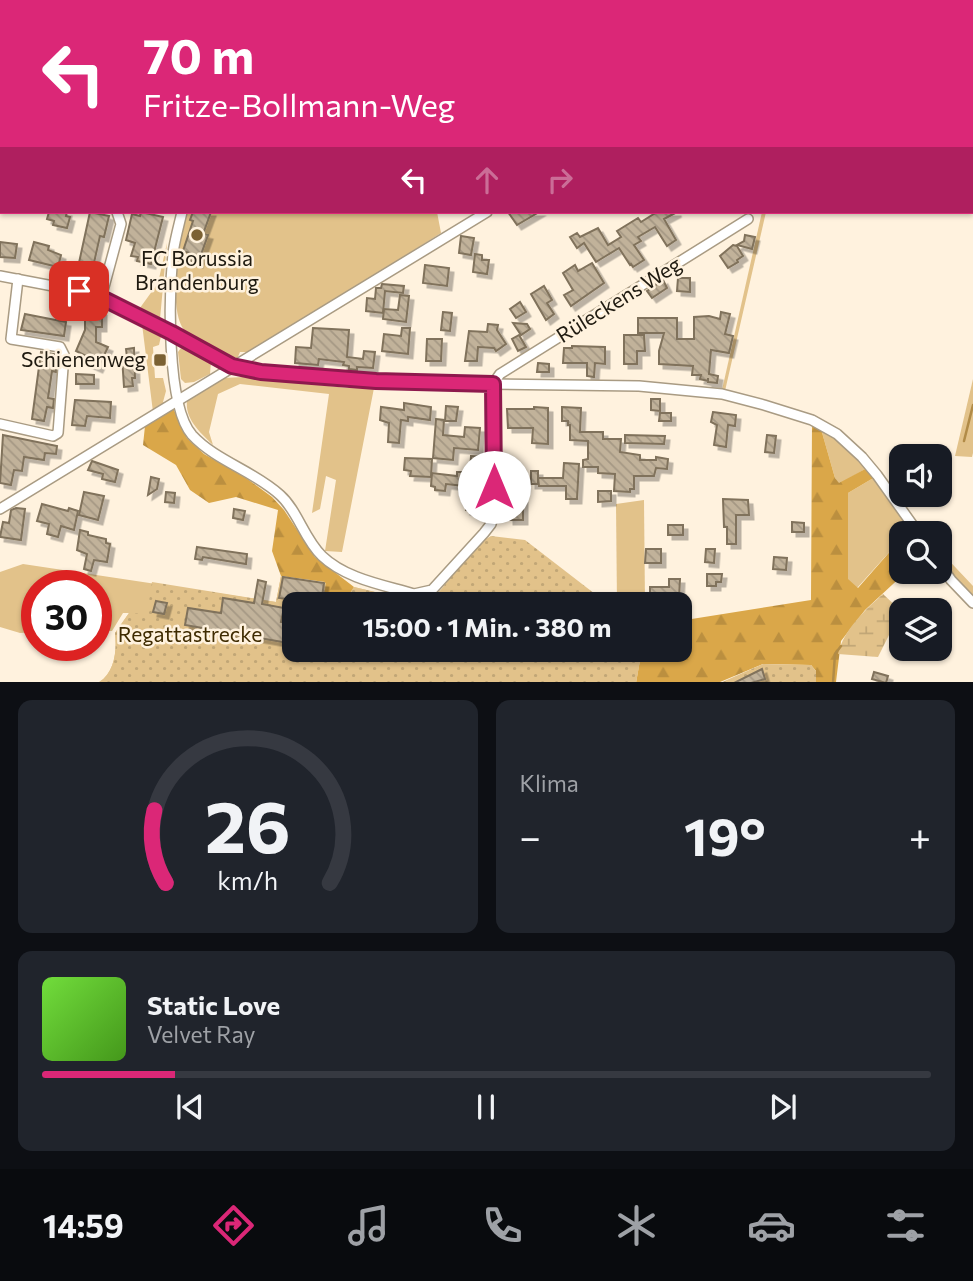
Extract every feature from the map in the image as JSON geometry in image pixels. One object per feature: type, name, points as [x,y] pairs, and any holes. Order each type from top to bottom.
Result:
[{"type":"street","points":[[102,298],[121,224],[118,214]]},
{"type":"street","points":[[182,214],[174,251],[170,305],[176,399],[180,415],[192,435],[216,454],[280,495],[321,556],[357,577],[422,594],[432,590],[491,524],[494,513],[493,384]]},
{"type":"street","points":[[0,509],[176,399],[484,214]]},
{"type":"street","name":"Rüleckens Weg","points":[[493,384],[500,374],[748,219]]},
{"type":"street","points":[[0,276],[102,298],[232,366],[261,372],[388,382],[619,385],[722,394],[812,420],[837,434],[862,457],[909,521]]},
{"type":"street","points":[[0,424],[53,436],[58,433],[64,355],[60,347],[11,339],[18,278]]},
{"type":"street","points":[[952,581],[973,603]]},
{"type":"green space","points":[[186,214],[437,214],[441,233],[253,352],[240,352],[235,364],[195,341],[184,330],[179,319],[176,305],[176,272]]},
{"type":"green space","points":[[762,214],[766,214],[725,391],[722,390]]},
{"type":"green space","points":[[167,243],[160,319],[153,322],[137,312],[158,283]]},
{"type":"green space","points":[[142,324],[162,332],[159,345],[153,347],[155,378],[163,378],[166,391],[163,402],[173,408],[154,420]]},
{"type":"green space","points":[[181,348],[211,362],[210,374],[194,382],[185,383],[181,379],[178,352]]},
{"type":"green space","points":[[243,377],[348,388],[351,385],[374,388],[342,552],[325,551],[336,480],[326,476],[320,509],[312,513],[329,394],[240,384],[218,394],[209,432],[213,445],[191,420],[187,401],[224,378]]},
{"type":"green space","points":[[973,379],[973,453],[972,457],[955,456]]},
{"type":"green space","points":[[173,408],[187,438],[204,454],[246,478],[272,497],[284,510],[315,557],[354,587],[351,592],[324,592],[325,582],[281,576],[272,551],[278,510],[236,497],[209,503],[190,490],[176,465],[143,445],[145,426]]},
{"type":"green space","points":[[812,424],[821,429],[835,478],[839,483],[867,468],[875,477],[848,493],[848,579],[858,588],[889,553],[889,584],[893,584],[865,610],[841,641],[836,682],[816,682],[816,671],[811,665],[763,664],[720,682],[636,682],[640,662],[692,662],[692,619],[811,600]]},
{"type":"green space","points":[[821,429],[835,437],[867,468],[839,484]]},
{"type":"green space","points":[[875,477],[889,496],[889,507],[897,507],[907,521],[889,521],[889,552],[857,588],[847,579],[848,493]]},
{"type":"green space","points":[[644,500],[645,592],[617,592],[616,504]]},
{"type":"green space","points":[[491,536],[525,540],[592,592],[439,592],[479,543]]},
{"type":"green space","name":"Regattastrecke","points":[[23,564],[63,570],[21,570],[21,633],[0,627],[0,572]]},
{"type":"green space","points":[[952,564],[973,586],[973,597],[952,575]]},
{"type":"green space","name":"Regattastrecke","points":[[281,576],[315,592],[282,592],[282,662],[640,662],[636,682],[99,682],[112,667],[116,646],[115,633],[129,613],[123,613],[112,631],[112,577],[276,602]]},
{"type":"green space","name":"Regattastrecke","points":[[281,576],[326,583],[325,592],[282,592],[282,662],[640,662],[636,682],[100,682],[112,667],[116,646],[115,633],[129,613],[147,614],[152,582],[276,602]]},
{"type":"green space","name":"Regattastrecke","points":[[354,587],[375,592],[350,592]]},
{"type":"green space","name":"Regattastrecke","points":[[354,587],[375,592],[350,592]]},
{"type":"green space","points":[[883,594],[889,600],[889,635],[878,657],[838,654],[845,636],[862,613]]},
{"type":"green space","points":[[763,664],[811,665],[816,671],[816,682],[722,682]]},
{"type":"building","points":[[48,214],[66,214],[70,217],[67,228],[53,225],[54,221],[47,219]]},
{"type":"building","points":[[90,214],[109,216],[104,237],[100,236],[91,276],[77,272]]},
{"type":"building","points":[[132,214],[150,214],[163,217],[151,264],[137,261],[138,257],[131,256],[135,243],[126,240]]},
{"type":"building","name":"FC Borussia Brandenburg","points":[[192,214],[210,214],[203,234],[208,235],[198,263],[190,261],[192,254],[183,251],[193,221],[190,220]]},
{"type":"building","points":[[509,214],[536,214],[517,225]]},
{"type":"building","points":[[654,214],[673,214],[664,219],[676,240],[667,246],[655,227],[638,237],[641,241],[634,245],[644,260],[633,267],[619,248],[596,262],[584,243],[577,248],[570,237],[577,233],[580,237],[598,228],[608,245],[621,237],[617,231],[638,218],[641,222]]},
{"type":"building","points":[[745,235],[755,237],[752,249],[737,245],[744,241]]},
{"type":"building","points":[[461,236],[474,238],[471,255],[459,253]]},
{"type":"building","points":[[0,242],[17,244],[15,258],[0,257]]},
{"type":"building","points":[[34,242],[49,246],[48,250],[61,255],[58,267],[29,260]]},
{"type":"building","points":[[733,245],[737,246],[743,256],[728,268],[720,256]]},
{"type":"building","points":[[475,254],[482,255],[482,260],[489,260],[487,274],[473,272]]},
{"type":"building","points":[[592,263],[604,283],[571,306],[564,295],[573,290],[563,273],[575,265],[578,271]]},
{"type":"building","points":[[425,265],[449,268],[447,286],[423,283]]},
{"type":"building","points":[[678,278],[690,278],[690,292],[677,291]]},
{"type":"building","points":[[663,280],[667,288],[652,298],[647,291]]},
{"type":"building","points":[[382,284],[404,286],[403,293],[385,291],[383,313],[366,311],[367,298],[375,299],[376,288],[381,288]]},
{"type":"building","points":[[544,286],[552,300],[547,303],[554,314],[546,320],[531,294]]},
{"type":"building","points":[[400,295],[409,296],[406,322],[383,319],[384,309],[398,310]]},
{"type":"building","points":[[520,302],[526,312],[516,318],[510,309]]},
{"type":"building","points":[[85,311],[102,311],[102,327],[96,327],[96,342],[108,347],[98,368],[85,362],[88,357],[76,351],[85,330]]},
{"type":"building","points":[[443,312],[452,313],[450,331],[441,330]]},
{"type":"building","points":[[721,312],[730,314],[725,334],[733,336],[729,353],[711,350],[709,374],[718,376],[717,383],[700,379],[701,375],[692,375],[693,366],[659,364],[664,333],[638,333],[638,318],[677,318],[677,339],[694,339],[694,317],[709,316],[720,319]]},
{"type":"building","points":[[25,314],[66,322],[64,336],[21,330]]},
{"type":"building","points":[[513,323],[527,324],[530,329],[521,335]]},
{"type":"building","points":[[488,324],[498,325],[497,330],[506,344],[496,351],[494,348],[478,347],[477,361],[465,361],[469,331],[487,332]]},
{"type":"building","points":[[313,328],[349,330],[347,357],[363,359],[364,351],[375,352],[373,368],[349,369],[349,366],[343,365],[344,362],[319,359],[318,365],[295,363],[296,347],[311,348]]},
{"type":"building","points":[[402,328],[410,328],[408,354],[382,351],[384,334],[401,336]]},
{"type":"building","points":[[519,335],[526,347],[518,351],[512,339]]},
{"type":"building","points":[[624,335],[644,335],[645,351],[637,351],[637,364],[624,364]]},
{"type":"building","points":[[427,339],[442,339],[441,361],[426,361]]},
{"type":"building","points":[[605,347],[605,364],[595,363],[594,377],[587,376],[587,363],[563,363],[564,348]]},
{"type":"building","points":[[134,348],[133,386],[124,387],[122,357],[127,357],[126,349]]},
{"type":"building","points":[[41,352],[54,354],[53,363],[56,364],[56,372],[52,371],[48,398],[54,399],[53,408],[47,407],[44,421],[32,419]]},
{"type":"building","points":[[538,363],[549,364],[549,372],[537,372]]},
{"type":"building","points":[[76,374],[94,375],[94,384],[76,384]]},
{"type":"building","points":[[651,399],[660,399],[660,411],[651,410]]},
{"type":"building","points":[[75,400],[111,402],[110,418],[87,416],[85,426],[72,425]]},
{"type":"building","points":[[404,403],[431,407],[430,420],[408,417],[408,421],[401,420],[399,443],[388,442],[389,423],[380,420],[381,407],[404,410]]},
{"type":"building","points":[[446,406],[458,407],[456,421],[445,421]]},
{"type":"building","points":[[562,407],[581,408],[580,432],[603,432],[603,439],[621,439],[620,452],[640,455],[640,460],[656,460],[656,457],[668,459],[667,469],[656,468],[654,476],[634,476],[634,489],[630,489],[630,492],[614,491],[615,474],[598,473],[598,467],[583,467],[583,460],[588,459],[588,441],[570,440],[570,425],[568,421],[562,421]]},
{"type":"building","points":[[548,408],[548,444],[532,443],[533,428],[508,428],[507,409]]},
{"type":"building","points":[[713,412],[736,415],[735,426],[728,425],[726,447],[714,445],[717,425],[711,422]]},
{"type":"building","points":[[660,413],[671,413],[671,421],[659,421]]},
{"type":"building","points":[[436,419],[444,420],[443,435],[464,437],[465,427],[480,428],[478,450],[454,448],[453,460],[433,458]]},
{"type":"building","points":[[3,435],[57,446],[56,454],[45,453],[44,460],[24,457],[22,471],[14,470],[11,485],[0,483]]},
{"type":"building","points":[[625,435],[665,436],[664,444],[625,443]]},
{"type":"building","points":[[767,435],[776,436],[774,453],[765,452]]},
{"type":"building","points":[[471,456],[486,457],[485,476],[477,475],[477,492],[486,492],[484,511],[466,510],[468,490],[464,489],[464,486],[446,484],[445,491],[435,490],[435,487],[431,486],[432,473],[457,476],[457,472],[470,472]]},
{"type":"building","points":[[405,458],[432,459],[431,477],[410,476],[411,471],[404,470]]},
{"type":"building","points":[[92,461],[118,470],[115,482],[102,479],[103,474],[88,470]]},
{"type":"building","points":[[564,463],[579,464],[577,499],[566,499],[566,486],[539,486],[538,478],[563,478]]},
{"type":"building","points":[[531,471],[538,471],[538,484],[531,484]]},
{"type":"building","points":[[151,477],[159,479],[157,489],[148,495]]},
{"type":"building","points":[[598,491],[611,491],[611,501],[598,502]]},
{"type":"building","points":[[84,492],[104,496],[98,520],[79,515]]},
{"type":"building","points":[[166,492],[175,493],[174,503],[165,502]]},
{"type":"building","points":[[508,498],[523,498],[523,520],[509,520]]},
{"type":"building","points":[[723,499],[748,500],[749,515],[736,515],[736,544],[727,544]]},
{"type":"building","points":[[42,504],[78,511],[74,530],[61,526],[58,537],[47,534],[49,524],[37,521]]},
{"type":"building","points":[[25,509],[21,540],[0,537],[3,522],[9,523],[11,510]]},
{"type":"building","points":[[234,509],[245,511],[243,520],[233,518]]},
{"type":"building","points":[[792,522],[804,523],[804,532],[792,532]]},
{"type":"building","points":[[668,525],[683,525],[683,535],[668,535]]},
{"type":"building","points":[[80,530],[88,532],[88,535],[106,539],[106,543],[110,544],[107,562],[94,560],[91,570],[84,569],[87,554],[77,550]]},
{"type":"building","points":[[197,547],[247,554],[246,564],[203,557],[202,560],[195,559]]},
{"type":"building","points":[[646,549],[661,549],[661,563],[645,563]]},
{"type":"building","points":[[706,549],[715,549],[714,563],[705,562]]},
{"type":"building","points":[[774,557],[787,558],[786,570],[773,569]]},
{"type":"building","points":[[707,574],[722,574],[721,582],[716,582],[716,586],[707,586]]},
{"type":"building","points":[[283,577],[324,583],[323,592],[282,592],[282,598],[279,598]]},
{"type":"building","points":[[669,579],[680,579],[679,592],[650,592],[650,587],[669,587]]},
{"type":"building","points":[[258,580],[266,582],[262,604],[282,608],[282,642],[185,625],[188,608],[221,613],[223,598],[254,603]]},
{"type":"building","points":[[156,601],[167,603],[164,614],[153,612]]},
{"type":"building","points":[[762,669],[765,679],[754,682],[736,682]]},
{"type":"building","points":[[874,672],[888,676],[886,682],[872,679]]},
{"type":"waterway","points":[[964,441],[973,405]]},
{"type":"waterway","points":[[833,682],[835,654],[841,646]]},
{"type":"place","name":"FC Borussia Brandenburg","points":[[197,235]]},
{"type":"place","name":"Schienenweg","points":[[160,360]]},
{"type":"route","points":[[79,291],[102,298],[232,366],[261,372],[401,383],[493,384],[494,487]]}]
